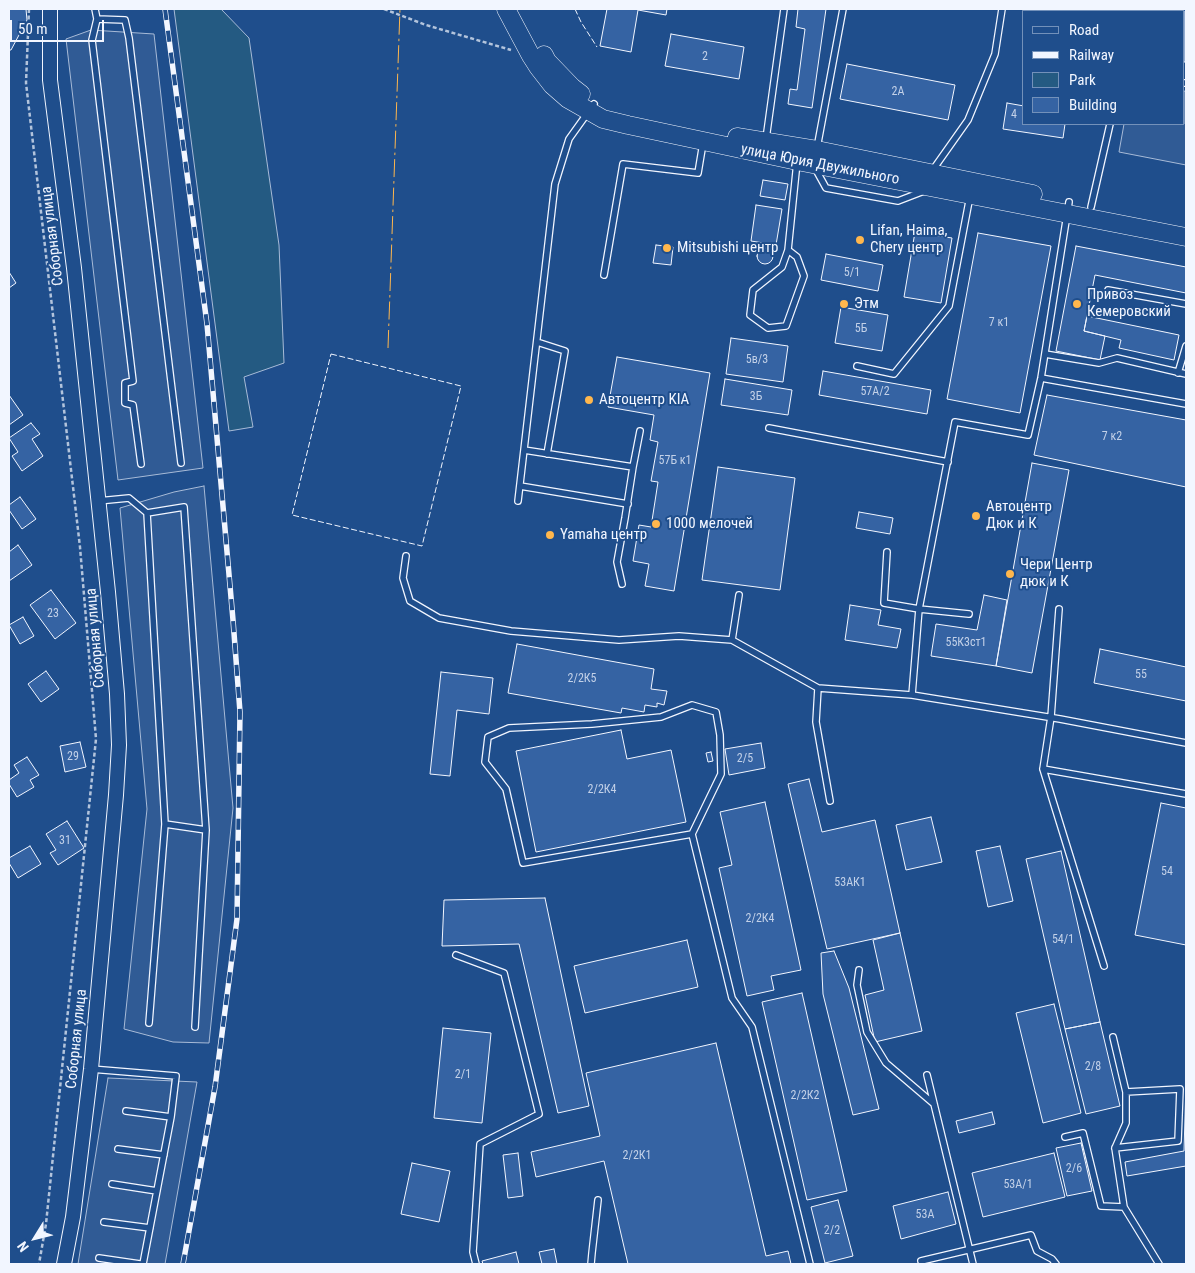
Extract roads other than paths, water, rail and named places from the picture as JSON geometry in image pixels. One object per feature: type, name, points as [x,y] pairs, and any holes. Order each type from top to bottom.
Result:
[{"type":"main road","name":"улица Юрия Двужильного","points":[[506,9],[538,67],[552,85],[568,99],[592,108],[662,124],[765,141],[807,156]]},
{"type":"main road","name":"улица Юрия Двужильного","points":[[518,9],[547,61],[603,119],[703,141],[807,156],[932,180],[1068,208],[1186,237]]},
{"type":"main road","name":"улица Юрия Двужильного","points":[[932,180],[970,194],[1068,208],[1091,207],[1186,225]]},
{"type":"street","name":"Соборная улица","points":[[50,9],[50,80],[74,268],[116,685],[119,745],[91,1069],[73,1217],[64,1264]]},
{"type":"lane","points":[[94,9],[98,19],[92,40],[133,381],[124,383],[125,403],[133,405],[141,464]]},
{"type":"lane","points":[[765,141],[784,9]]},
{"type":"lane","points":[[788,250],[797,257],[804,276],[786,326],[768,328],[750,315],[754,290],[782,267],[788,250],[807,156],[843,9]]},
{"type":"lane","points":[[932,180],[968,120],[995,54],[1002,9]]},
{"type":"lane","points":[[98,19],[125,20],[129,38],[181,463]]},
{"type":"lane","points":[[518,501],[555,184],[569,139],[592,108]]},
{"type":"lane","points":[[1091,207],[1110,125]]},
{"type":"lane","points":[[604,275],[622,164],[698,173],[703,141]]},
{"type":"lane","points":[[857,366],[894,374],[949,306],[970,194]]},
{"type":"lane","points":[[912,695],[919,609],[955,422],[1028,435],[1041,378],[1068,208]]},
{"type":"lane","points":[[1108,290],[1186,304]]},
{"type":"lane","points":[[537,342],[565,351],[547,454]]},
{"type":"lane","points":[[1178,373],[1186,346]]},
{"type":"lane","points":[[1045,354],[1099,363],[1117,358],[1186,374]]},
{"type":"lane","points":[[1041,378],[1186,404]]},
{"type":"lane","points":[[769,428],[948,462]]},
{"type":"lane","points":[[622,584],[617,562],[640,431]]},
{"type":"lane","points":[[524,450],[633,468]]},
{"type":"lane","points":[[520,486],[628,504]]},
{"type":"lane","points":[[98,501],[130,498],[146,513],[165,824],[149,1023]]},
{"type":"lane","points":[[146,513],[184,507],[206,830],[195,1027]]},
{"type":"lane","points":[[887,552],[884,603],[969,614]]},
{"type":"lane","points":[[406,556],[403,578],[410,601],[438,618],[511,631],[619,640],[679,636],[732,640],[818,688],[912,695],[1051,717],[1186,743]]},
{"type":"lane","points":[[732,640],[739,595]]},
{"type":"lane","points":[[1059,608],[1051,717],[1043,768],[1104,966]]},
{"type":"lane","points":[[818,688],[816,722],[830,801]]},
{"type":"lane","points":[[692,834],[523,863],[506,790],[485,762],[488,737],[509,728],[592,724],[661,717],[692,705],[716,712],[720,735],[721,774],[692,834],[732,998],[752,1027],[810,1264]]},
{"type":"lane","points":[[1043,768],[1186,794]]},
{"type":"lane","points":[[165,824],[206,830]]},
{"type":"lane","points":[[456,955],[504,973],[539,1114],[480,1144],[473,1252],[476,1264]]},
{"type":"lane","points":[[859,970],[857,985],[867,1032],[886,1063],[934,1104]]},
{"type":"lane","points":[[1113,1037],[1126,1092],[1126,1123],[1115,1148],[1124,1207],[1159,1264]]},
{"type":"lane","points":[[91,1069],[176,1076],[171,1117],[142,1264],[99,1258]]},
{"type":"lane","points":[[927,1075],[972,1264]]},
{"type":"lane","points":[[1115,1148],[1178,1141],[1180,1089],[1126,1092]]},
{"type":"lane","points":[[126,1111],[171,1117]]},
{"type":"lane","points":[[1065,1137],[1083,1133],[1101,1206],[1124,1207]]},
{"type":"lane","points":[[118,1149],[164,1155]]},
{"type":"lane","points":[[112,1184],[157,1191]]},
{"type":"lane","points":[[591,1264],[598,1200]]},
{"type":"lane","points":[[104,1222],[150,1228]]},
{"type":"lane","points":[[921,1261],[1031,1235],[1037,1251],[1052,1259],[1056,1264]]},
{"type":"railway","points":[[165,9],[207,324],[240,712],[237,919],[215,1087],[183,1264]]},
{"type":"place","name":"Lifan, Haima, Chery центр","points":[[860,240]]},
{"type":"place","name":"Mitsubishi центр","points":[[667,248]]},
{"type":"place","name":"Этм","points":[[844,304]]},
{"type":"place","name":"Привоз Кемеровский","points":[[1077,304]]},
{"type":"place","name":"Автоцентр KIA","points":[[589,400]]},
{"type":"place","name":"Автоцентр Дюк и К","points":[[976,516]]},
{"type":"place","name":"1000 мелочей","points":[[656,524]]},
{"type":"place","name":"Yamaha центр","points":[[550,535]]},
{"type":"place","name":"Чери Центр дюк и К","points":[[1010,574]]}]
